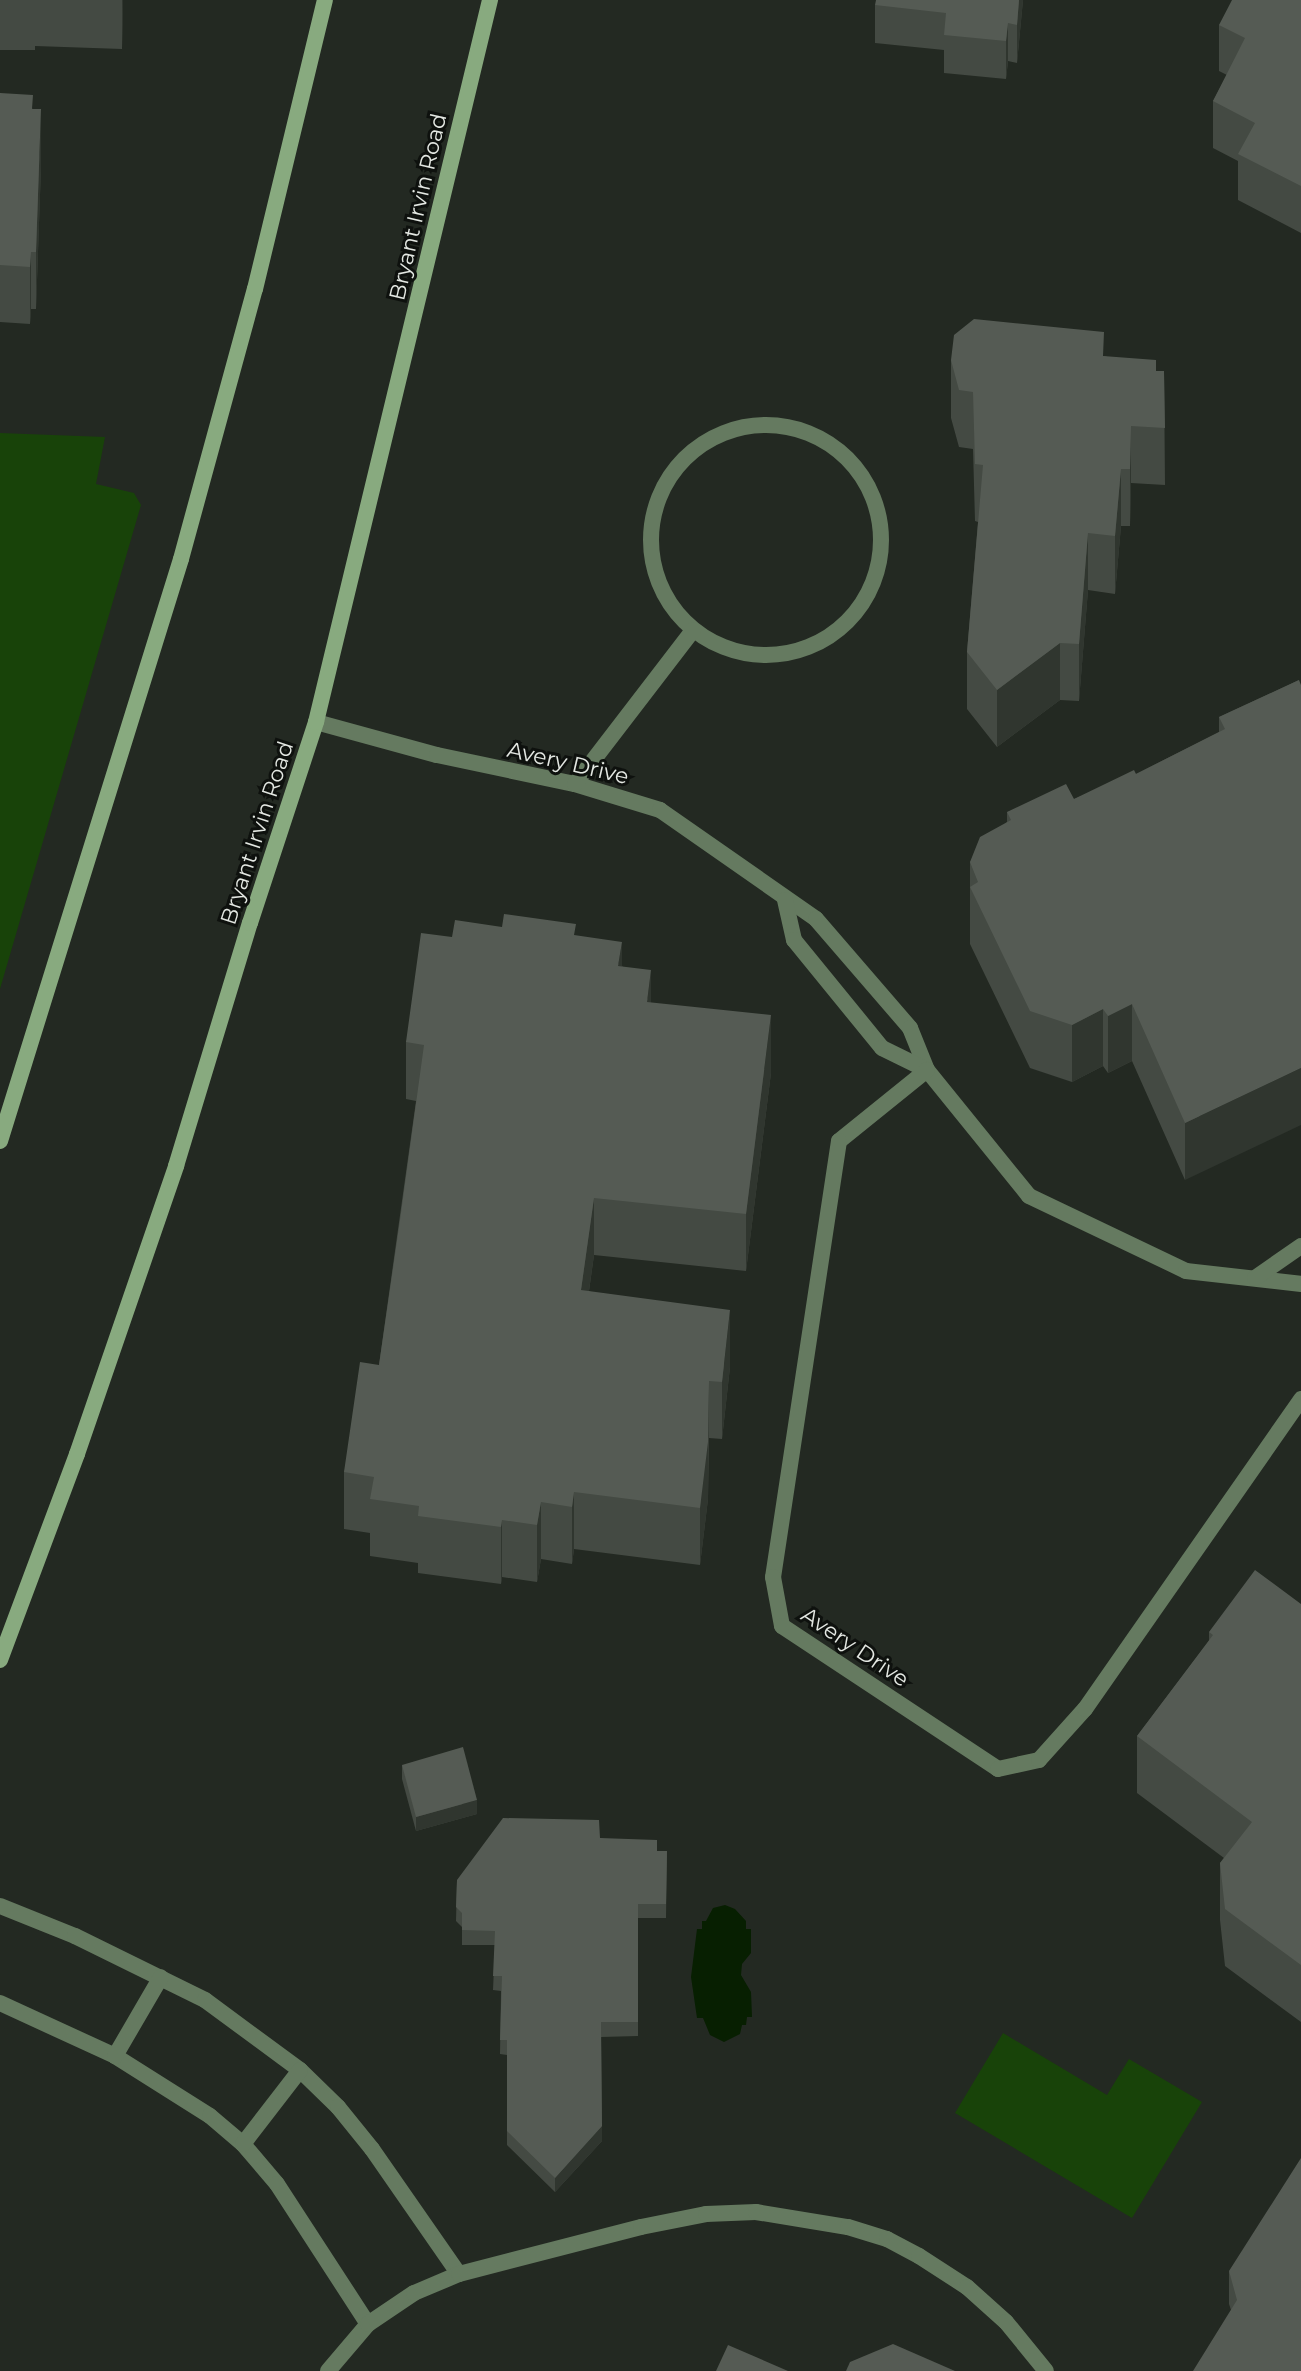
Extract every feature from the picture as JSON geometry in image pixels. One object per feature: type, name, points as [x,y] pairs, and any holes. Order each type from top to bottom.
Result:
[{"type":"main road","points":[[0,1141],[181,559],[255,289],[325,0]]},
{"type":"main road","name":"Bryant Irvin Road","points":[[0,1660],[77,1454],[176,1166],[250,923],[316,722],[490,0]]},
{"type":"lane","points":[[752,425],[798,428],[838,449],[867,483],[882,526],[877,572],[857,612],[823,641],[779,655],[734,652],[693,630],[664,596],[650,553],[654,509],[675,468],[708,439],[752,425]]},
{"type":"lane","points":[[575,784],[693,630]]},
{"type":"lane","name":"Avery Drive","points":[[316,722],[531,777],[575,784],[660,810],[816,919],[910,1028],[927,1070],[1029,1196],[1186,1271],[1301,1284]]},
{"type":"lane","name":"Avery Drive","points":[[785,900],[794,940],[882,1048],[927,1070]]},
{"type":"lane","name":"Avery Drive","points":[[927,1070],[839,1141],[773,1577],[782,1626],[998,1769],[1039,1760],[1085,1709],[1301,1399]]},
{"type":"lane","points":[[1255,1278],[1301,1246]]},
{"type":"lane","points":[[0,1906],[21,1911],[205,2000],[300,2070],[372,2149],[459,2274]]},
{"type":"lane","points":[[115,2056],[161,1977]]},
{"type":"lane","points":[[0,2003],[115,2056],[210,2116],[243,2144],[277,2184],[368,2324]]},
{"type":"lane","points":[[243,2144],[300,2070]]},
{"type":"lane","points":[[328,2371],[368,2324],[414,2293],[459,2274],[706,2214],[756,2212],[803,2217],[887,2239],[967,2287],[1006,2322],[1046,2371]]},
{"type":"green space","points":[[0,433],[105,437],[96,484],[134,493],[141,505],[0,989]]},
{"type":"green space","points":[[1003,2033],[1107,2095],[1129,2059],[1202,2102],[1132,2218],[955,2113]]},
{"type":"shaded area","points":[[725,1905],[735,1909],[746,1921],[746,1929],[751,1929],[751,1953],[742,1964],[741,1975],[751,1992],[752,2017],[747,2017],[740,2034],[724,2042],[710,2035],[703,2018],[697,2018],[691,1977],[697,1929],[702,1929],[702,1921],[706,1921],[713,1908]]},
{"type":"building","points":[[876,0],[1019,0],[1017,25],[1008,23],[1006,41],[944,35],[946,13],[875,5]]},
{"type":"building","points":[[1232,0],[1301,0],[1301,186],[1238,154],[1255,123],[1213,101],[1245,38],[1219,25]]},
{"type":"building","points":[[0,93],[33,95],[32,109],[41,109],[36,252],[31,252],[30,267],[0,265]]},
{"type":"building","points":[[974,319],[1104,332],[1103,356],[1156,360],[1156,371],[1164,371],[1165,428],[1131,426],[1130,469],[1121,469],[1115,536],[1088,533],[1079,644],[1060,643],[997,690],[967,652],[983,465],[975,464],[973,392],[959,390],[951,360],[954,335]]},
{"type":"building","points":[[1299,680],[1301,1068],[1185,1123],[1132,1004],[1108,1016],[1103,1009],[1072,1025],[1030,1011],[970,887],[978,882],[970,862],[980,837],[1011,820],[1007,812],[1066,784],[1074,799],[1134,770],[1136,774],[1225,729],[1219,717]]},
{"type":"building","points":[[504,914],[576,924],[574,935],[622,942],[618,966],[651,970],[647,1002],[771,1015],[746,1214],[594,1198],[581,1290],[730,1310],[722,1382],[709,1381],[708,1442],[700,1508],[574,1492],[572,1507],[541,1502],[537,1525],[502,1520],[501,1527],[418,1516],[419,1506],[370,1499],[374,1477],[344,1472],[360,1362],[379,1365],[400,1220],[424,1045],[406,1042],[421,933],[452,937],[455,920],[502,927]]},
{"type":"building","points":[[1255,1570],[1301,1604],[1301,1965],[1225,1909],[1220,1863],[1252,1822],[1137,1736],[1213,1635],[1209,1632]]},
{"type":"building","points":[[463,1747],[477,1800],[416,1817],[402,1765]]},
{"type":"building","points":[[503,1818],[599,1820],[600,1838],[657,1840],[657,1851],[667,1851],[666,1904],[638,1904],[638,2022],[601,2022],[602,2126],[555,2178],[507,2131],[507,2040],[500,2040],[502,1976],[493,1976],[495,1931],[462,1930],[462,1913],[456,1907],[457,1880]]},
{"type":"building","points":[[1301,2158],[1301,2371],[1193,2371],[1237,2300],[1229,2271]]},
{"type":"building","points":[[893,2344],[955,2371],[846,2371],[850,2362]]},
{"type":"building","points":[[728,2345],[788,2371],[716,2371]]}]
